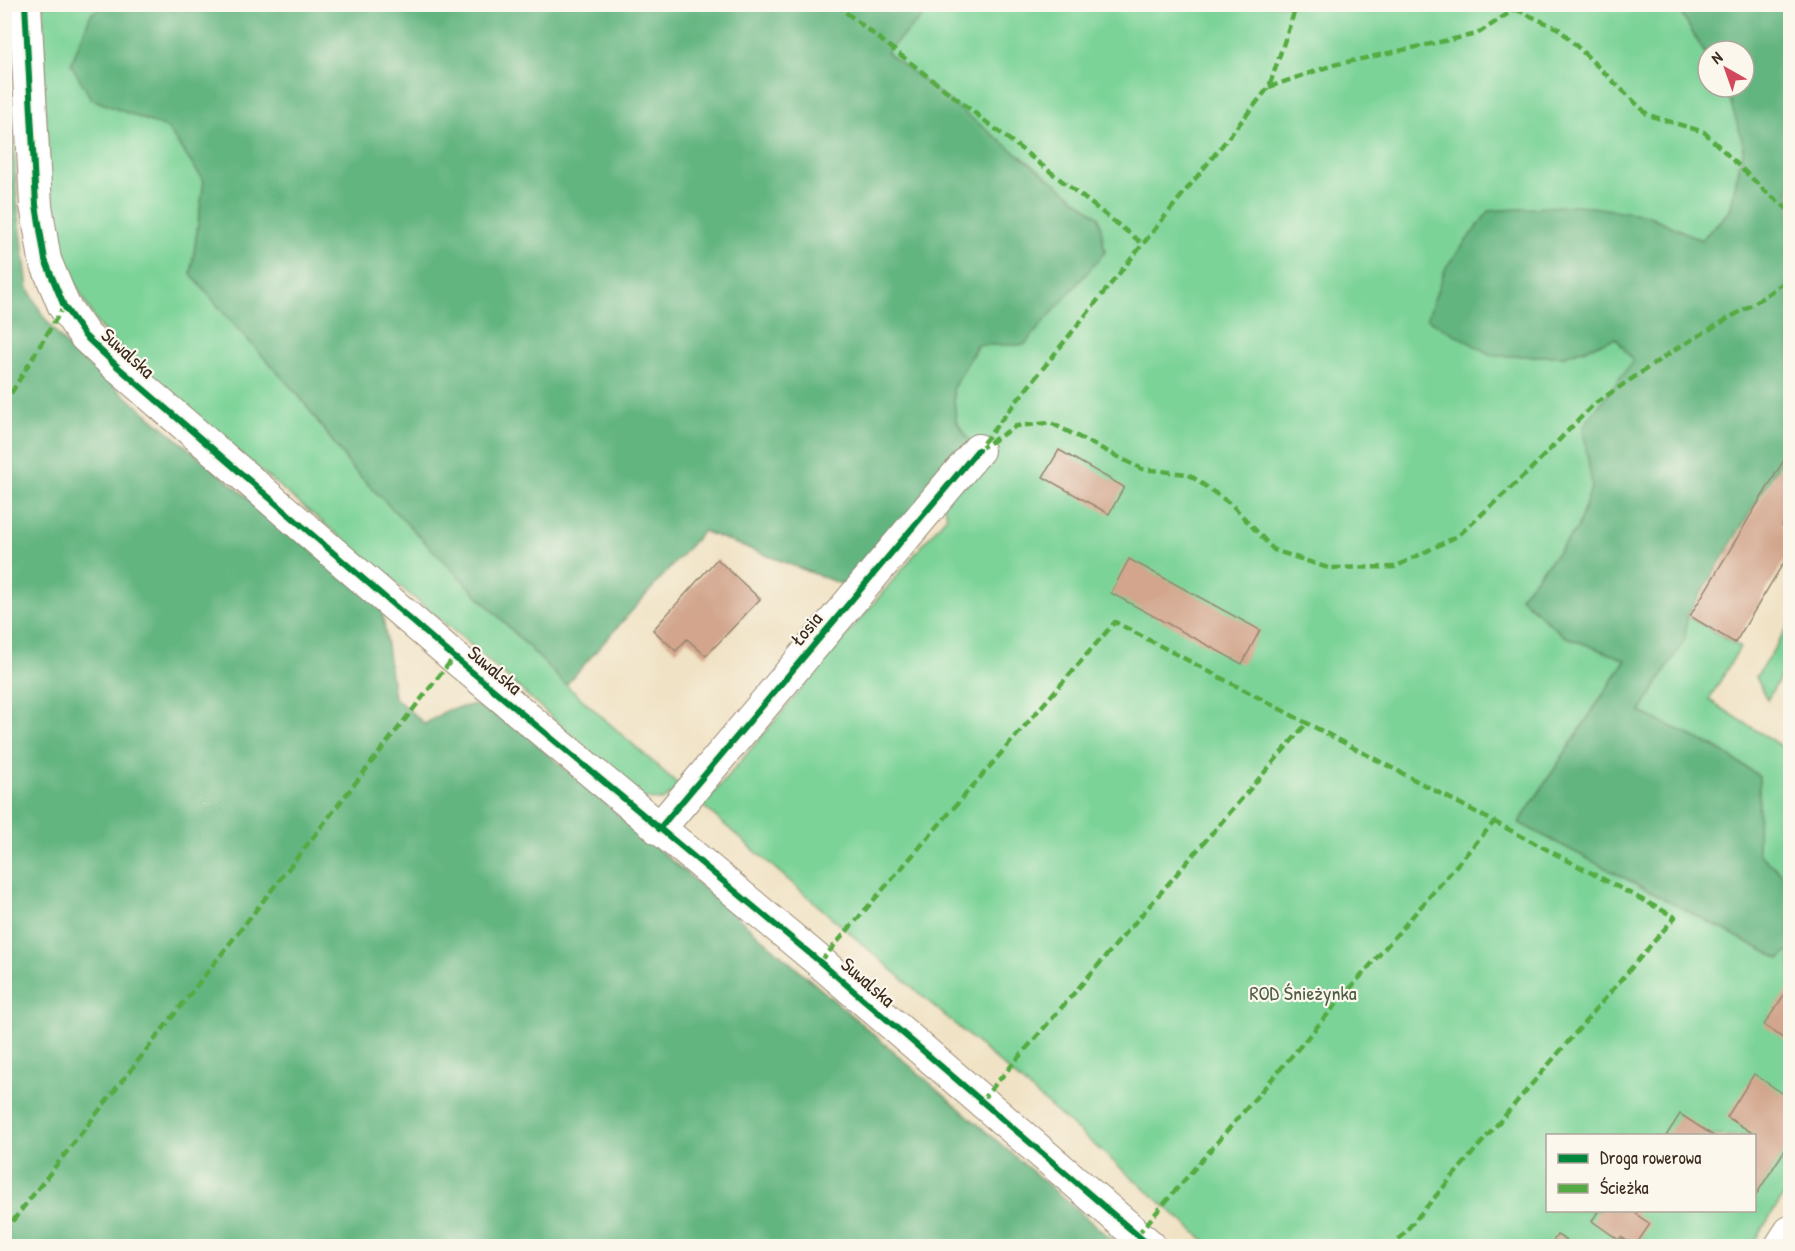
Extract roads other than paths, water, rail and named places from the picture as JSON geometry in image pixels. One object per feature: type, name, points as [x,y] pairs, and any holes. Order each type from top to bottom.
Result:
[{"type":"street","name":"Suwalska","points":[[25,4],[36,205],[45,260],[64,306],[85,336],[119,369],[445,649],[820,962],[1150,1246]]},
{"type":"street","name":"Łosia","points":[[659,829],[978,450]]},
{"type":"street","points":[[1781,1246],[1791,1232]]},
{"type":"park label","name":"ROD Śnieżynka","points":[[1303,993]]}]
